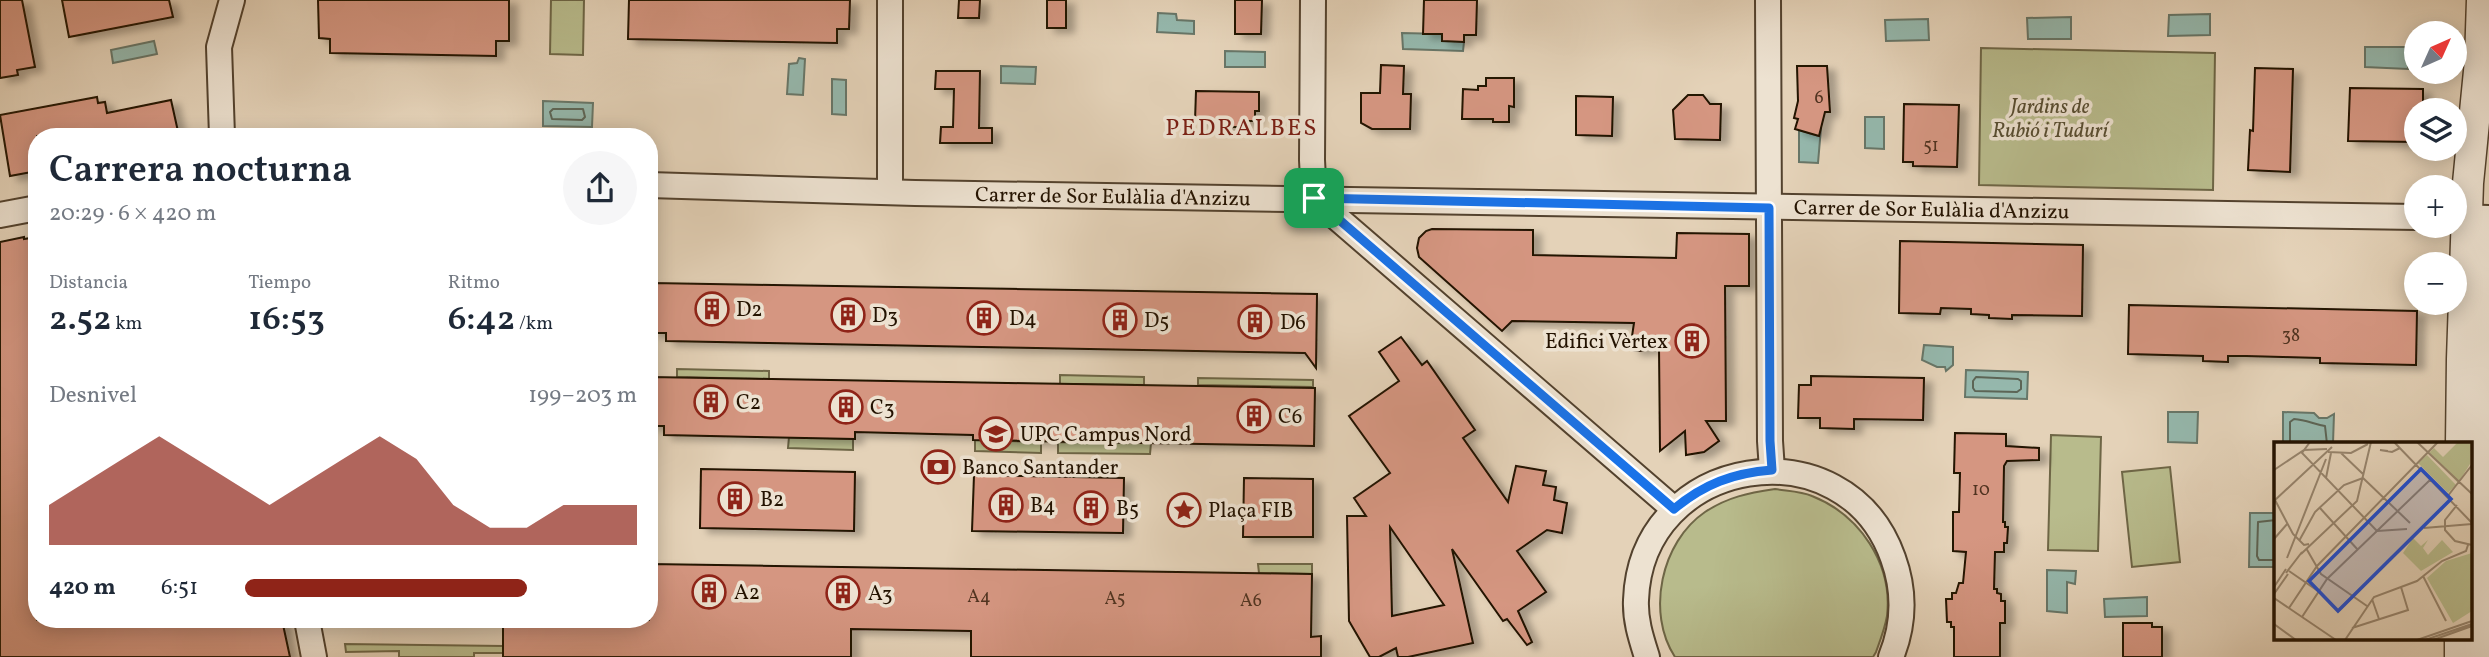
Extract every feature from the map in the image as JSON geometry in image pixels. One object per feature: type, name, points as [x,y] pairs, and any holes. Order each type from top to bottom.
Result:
[{"type":"street","points":[[222,128],[219,47],[232,0]]},
{"type":"street","points":[[890,0],[890,191]]},
{"type":"street","points":[[1313,0],[1314,198],[1674,509]]},
{"type":"street","points":[[1768,0],[1772,470]]},
{"type":"street","points":[[2461,442],[2470,217],[2468,183],[2485,74],[2482,0]]},
{"type":"street","name":"Carrer de Sor Eulàlia d'Anzizu","points":[[658,185],[1769,208],[2404,217]]},
{"type":"street","points":[[0,215],[28,210]]},
{"type":"street","points":[[2485,657],[2482,591],[2489,240]]},
{"type":"street","points":[[1647,657],[1637,624],[1638,578],[1644,556],[1654,536],[1674,509],[1711,483],[1730,476],[1772,470],[1820,481],[1842,492],[1861,508],[1877,527],[1890,548],[1898,571],[1902,596],[1901,620],[1891,657]]},
{"type":"street","points":[[309,628],[314,657]]},
{"type":"green space","points":[[551,0],[584,0],[583,55],[550,54]]},
{"type":"green space","name":"Jardins de Rubió i Tudurí","points":[[1981,48],[2215,53],[2213,190],[1979,185]]},
{"type":"green space","points":[[677,369],[769,371],[769,379],[677,377]]},
{"type":"green space","points":[[1060,375],[1144,377],[1144,385],[1060,384]]},
{"type":"green space","points":[[1198,378],[1313,380],[1313,387],[1198,385]]},
{"type":"green space","points":[[2051,435],[2101,437],[2098,551],[2048,550]]},
{"type":"green space","points":[[789,437],[853,439],[853,450],[788,448]]},
{"type":"green space","points":[[975,440],[1041,442],[1041,453],[975,451]]},
{"type":"green space","points":[[1058,442],[1151,443],[1150,454],[1058,453]]},
{"type":"green space","points":[[2170,467],[2180,562],[2132,567],[2122,472]]},
{"type":"green space","points":[[1775,489],[1808,494],[1829,504],[1845,515],[1870,544],[1885,578],[1887,597],[1886,621],[1876,652],[1873,657],[1675,657],[1661,620],[1660,600],[1669,559],[1678,541],[1690,525],[1714,507],[1738,496]]},
{"type":"green space","points":[[1258,564],[1312,564],[1312,574],[1259,573]]},
{"type":"green space","points":[[345,644],[503,646],[503,653],[474,653],[474,657],[399,657],[399,651],[346,652]]},
{"type":"water","points":[[1158,13],[1176,14],[1177,20],[1194,21],[1194,34],[1157,32]]},
{"type":"water","points":[[2210,14],[2210,35],[2168,36],[2169,15]]},
{"type":"water","points":[[2071,17],[2071,39],[2028,39],[2027,18]]},
{"type":"water","points":[[1928,19],[1929,40],[1886,41],[1885,20]]},
{"type":"water","points":[[1402,33],[1442,34],[1464,42],[1463,51],[1403,49]]},
{"type":"water","points":[[154,41],[157,54],[113,63],[111,50]]},
{"type":"water","points":[[2365,47],[2404,47],[2404,69],[2365,67]]},
{"type":"water","points":[[1225,51],[1265,52],[1265,67],[1225,67]]},
{"type":"water","points":[[799,58],[805,59],[803,95],[787,94],[789,64],[797,63]]},
{"type":"water","points":[[1001,66],[1036,67],[1035,84],[1001,83]]},
{"type":"water","points":[[832,79],[846,80],[846,115],[832,114]]},
{"type":"water","points":[[543,101],[593,103],[592,127],[543,126]]},
{"type":"water","points":[[1865,117],[1884,117],[1884,149],[1865,148]]},
{"type":"water","points":[[1821,128],[1818,163],[1799,162],[1799,130],[1819,136]]},
{"type":"water","points":[[1924,345],[1953,347],[1953,365],[1946,371],[1945,367],[1937,367],[1922,360]]},
{"type":"water","points":[[1966,370],[2028,372],[2027,399],[1965,397]]},
{"type":"water","points":[[2168,412],[2198,412],[2197,443],[2168,442]]},
{"type":"water","points":[[2283,412],[2314,413],[2319,418],[2334,414],[2333,442],[2283,442]]},
{"type":"water","points":[[2250,513],[2274,513],[2274,567],[2249,567]]},
{"type":"water","points":[[2047,570],[2076,571],[2075,584],[2067,582],[2067,613],[2047,611]]},
{"type":"water","points":[[2147,597],[2147,616],[2105,617],[2104,599]]},
{"type":"building","points":[[0,0],[22,0],[35,67],[17,70],[18,75],[0,78]]},
{"type":"building","points":[[62,0],[169,0],[173,17],[69,37]]},
{"type":"building","points":[[318,0],[509,0],[509,41],[496,41],[496,56],[330,53],[330,39],[319,38]]},
{"type":"building","points":[[629,0],[850,0],[849,29],[837,29],[837,43],[628,39]]},
{"type":"building","points":[[959,0],[980,0],[979,18],[958,18]]},
{"type":"building","points":[[1047,0],[1066,0],[1066,28],[1047,28]]},
{"type":"building","points":[[1235,0],[1262,0],[1261,34],[1235,34]]},
{"type":"building","points":[[1424,0],[1477,0],[1476,35],[1464,35],[1464,42],[1442,41],[1442,34],[1423,34]]},
{"type":"building","points":[[1381,65],[1404,66],[1403,94],[1411,94],[1410,129],[1372,129],[1361,123],[1361,93],[1380,93]]},
{"type":"building","points":[[1797,66],[1827,66],[1830,112],[1825,112],[1819,136],[1795,129],[1798,119],[1794,118],[1798,101]]},
{"type":"building","points":[[2255,68],[2293,69],[2290,172],[2248,170],[2250,130],[2253,131]]},
{"type":"building","points":[[936,71],[980,71],[979,128],[992,128],[992,143],[940,143],[941,127],[953,127],[954,89],[935,89]]},
{"type":"building","points":[[1486,78],[1514,78],[1514,107],[1509,106],[1509,122],[1462,119],[1463,89],[1478,90],[1478,86],[1486,86]]},
{"type":"building","points":[[2350,88],[2423,89],[2423,98],[2404,98],[2404,142],[2348,141]]},
{"type":"building","points":[[1196,91],[1259,92],[1259,111],[1255,111],[1255,121],[1240,121],[1240,127],[1214,127],[1214,121],[1195,121]]},
{"type":"building","points":[[1688,95],[1703,95],[1710,104],[1721,104],[1720,140],[1675,139],[1673,110]]},
{"type":"building","points":[[1576,96],[1613,97],[1612,136],[1576,135]]},
{"type":"building","points":[[97,97],[98,103],[105,102],[107,113],[171,100],[177,128],[28,128],[28,173],[10,176],[0,115]]},
{"type":"building","points":[[1904,104],[1959,105],[1957,167],[1913,166],[1913,162],[1903,162]]},
{"type":"building","name":"Edifici Vèrtex","points":[[1432,229],[1533,230],[1533,255],[1676,258],[1677,233],[1749,234],[1749,286],[1725,286],[1726,421],[1706,421],[1719,441],[1704,452],[1686,455],[1685,431],[1660,451],[1659,347],[1633,350],[1631,343],[1634,323],[1512,321],[1502,331],[1419,257],[1419,238]]},
{"type":"building","points":[[28,238],[28,628],[284,628],[290,657],[0,657],[0,242]]},
{"type":"building","points":[[1900,241],[2083,245],[2082,316],[2012,315],[2012,319],[1989,318],[1989,315],[1971,314],[1971,309],[1941,308],[1940,314],[1899,313]]},
{"type":"building","points":[[658,283],[1317,294],[1316,368],[1305,353],[666,341],[666,333],[658,333]]},
{"type":"building","points":[[2129,305],[2404,311],[2404,315],[2417,315],[2416,365],[2320,363],[2320,358],[2246,356],[2228,356],[2228,362],[2203,361],[2203,356],[2128,354]]},
{"type":"building","points":[[1401,337],[1422,365],[1427,361],[1475,430],[1463,438],[1508,502],[1516,466],[1546,471],[1543,485],[1556,487],[1554,500],[1567,503],[1562,533],[1547,530],[1517,551],[1546,592],[1518,611],[1532,642],[1527,645],[1507,619],[1503,621],[1452,549],[1473,643],[1408,657],[1398,657],[1396,648],[1379,657],[1370,657],[1349,621],[1347,516],[1366,516],[1354,498],[1390,473],[1349,416],[1399,381],[1379,352]],"holes":[[[1390,527],[1444,605],[1392,616]]]},
{"type":"building","points":[[1811,376],[1924,378],[1923,420],[1854,419],[1854,429],[1820,428],[1820,418],[1798,418],[1799,385],[1811,385]]},
{"type":"building","points":[[658,377],[1315,388],[1314,446],[973,440],[973,435],[855,432],[855,439],[664,435],[664,426],[658,426]]},
{"type":"building","points":[[1955,433],[2006,434],[2006,446],[2039,448],[2039,460],[2007,461],[2004,466],[2003,522],[2005,527],[2008,527],[2007,543],[2004,543],[2004,552],[1995,552],[1994,589],[2001,594],[2001,601],[2005,601],[2005,623],[2000,623],[2000,657],[1954,657],[1954,627],[1951,627],[1951,622],[1947,622],[1946,599],[1952,599],[1952,593],[1956,593],[1959,583],[1963,583],[1966,552],[1953,551],[1953,512],[1959,512],[1960,473],[1954,473]]},
{"type":"building","points":[[701,469],[855,472],[854,531],[700,528]]},
{"type":"building","points":[[974,475],[1124,478],[1123,533],[972,531]]},
{"type":"building","points":[[1244,478],[1313,479],[1313,537],[1243,537]]},
{"type":"building","points":[[658,564],[1312,574],[1311,637],[1321,636],[1321,657],[971,657],[971,631],[851,629],[851,657],[503,657],[503,628],[658,628]]},
{"type":"building","points":[[2123,623],[2152,623],[2152,627],[2162,627],[2162,657],[2123,657]]},
{"type":"place","name":"D2","points":[[712,309]]},
{"type":"place","name":"D3","points":[[848,315]]},
{"type":"place","name":"D4","points":[[984,318]]},
{"type":"place","name":"D5","points":[[1120,320]]},
{"type":"place","name":"D6","points":[[1255,322]]},
{"type":"place","name":"Edifici Vèrtex","points":[[1692,341]]},
{"type":"place","name":"C2","points":[[711,402]]},
{"type":"place","name":"C3","points":[[846,407]]},
{"type":"place","name":"C6","points":[[1254,416]]},
{"type":"place","name":"UPC Campus Nord","points":[[996,434]]},
{"type":"place","name":"Banco Santander","points":[[938,467]]},
{"type":"place","name":"B2","points":[[735,499]]},
{"type":"place","name":"B4","points":[[1006,505]]},
{"type":"place","name":"B5","points":[[1091,508]]},
{"type":"place","name":"Plaça FIB","points":[[1184,510]]},
{"type":"place","name":"A2","points":[[709,592]]},
{"type":"place","name":"A3","points":[[843,593]]},
{"type":"district","name":"PEDRALBES","points":[[1242,127]]},
{"type":"route","points":[[1314,198],[1769,208],[1772,470],[1730,476],[1711,483],[1674,509],[1314,198]]}]
